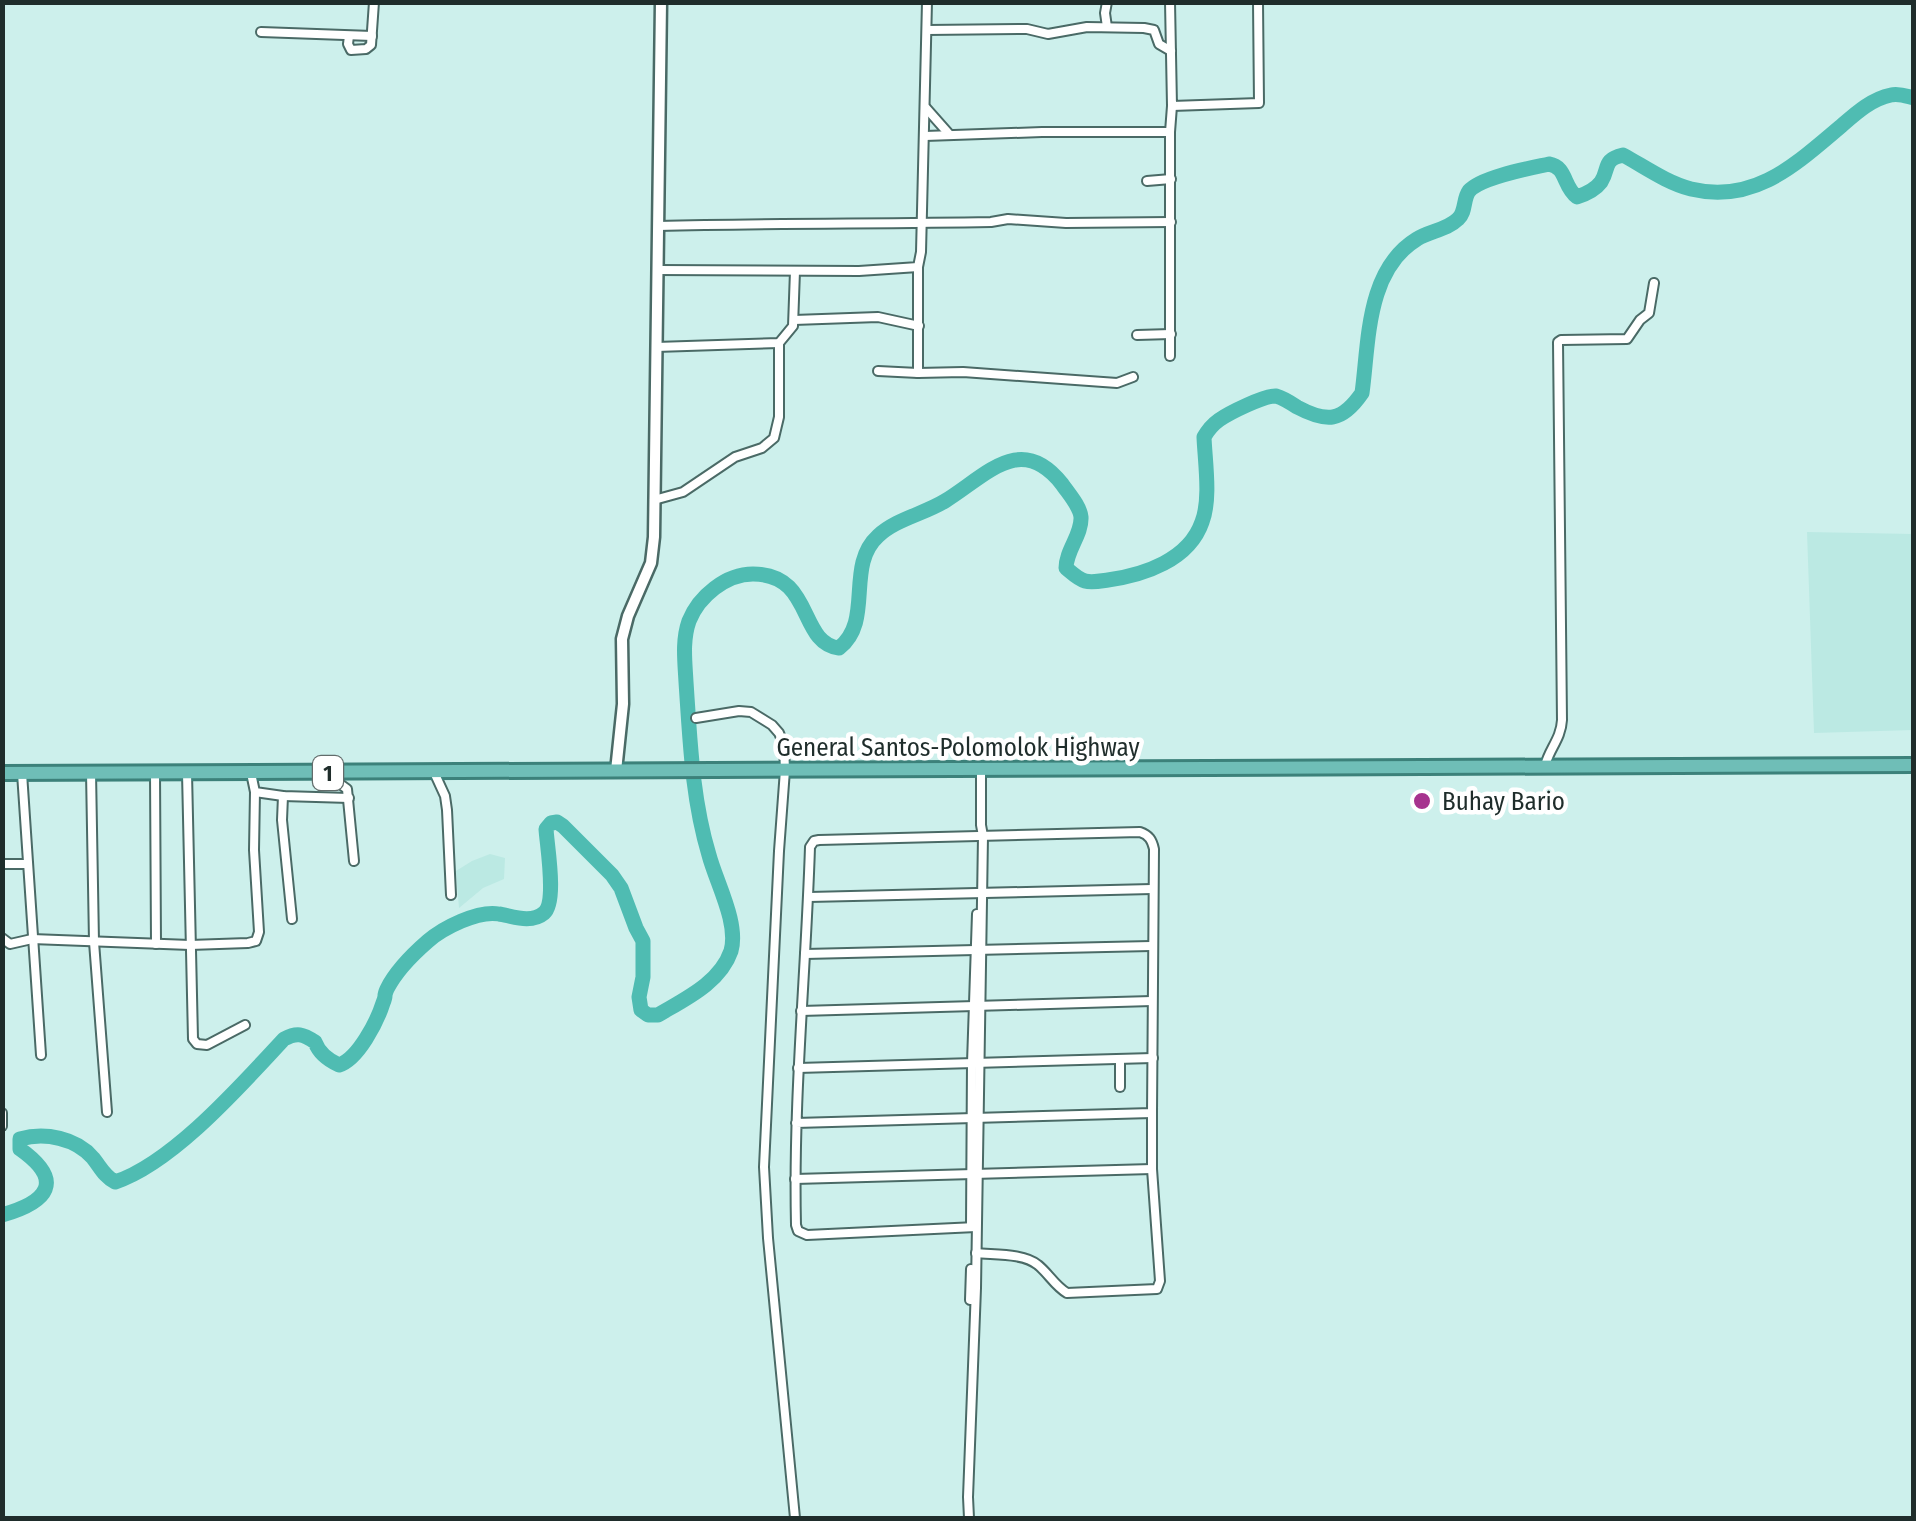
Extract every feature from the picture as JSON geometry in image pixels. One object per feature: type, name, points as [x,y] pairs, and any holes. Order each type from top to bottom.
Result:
[{"type":"highway","name":"General Santos-Polomolok Highway","points":[[2,773],[1914,765]]},
{"type":"street","points":[[349,36],[348,48],[370,48],[374,2]]},
{"type":"street","points":[[616,771],[623,704],[622,638],[651,562],[654,537],[661,2]]},
{"type":"street","points":[[918,373],[927,2]]},
{"type":"street","points":[[1107,27],[1108,2]]},
{"type":"street","points":[[1170,2],[1170,356]]},
{"type":"street","points":[[1172,106],[1259,103],[1258,2]]},
{"type":"street","points":[[927,30],[1027,29],[1048,34],[1107,27],[1153,29],[1159,44],[1171,51]]},
{"type":"street","points":[[260,32],[372,36]]},
{"type":"street","points":[[926,108],[950,135]]},
{"type":"street","points":[[925,136],[1170,132]]},
{"type":"street","points":[[1147,181],[1170,179]]},
{"type":"street","points":[[658,226],[1008,219],[1171,222]]},
{"type":"street","points":[[657,270],[918,268]]},
{"type":"street","points":[[654,500],[683,492],[734,457],[762,448],[774,438],[779,417],[779,343],[794,320],[795,271]]},
{"type":"street","points":[[1545,766],[1560,736],[1562,720],[1558,342],[1627,339],[1649,313],[1654,283]]},
{"type":"street","points":[[794,320],[878,317],[918,326]]},
{"type":"street","points":[[1136,334],[1170,334]]},
{"type":"street","points":[[656,348],[779,343]]},
{"type":"street","points":[[920,358],[942,373]]},
{"type":"street","points":[[878,371],[1117,382],[1133,377]]},
{"type":"street","points":[[696,718],[750,712],[779,733],[784,746],[764,1167],[795,1518]]},
{"type":"street","points":[[969,1518],[964,1483],[971,1394],[981,769]]},
{"type":"street","points":[[92,772],[94,942],[107,1112]]},
{"type":"street","points":[[154,772],[156,944]]},
{"type":"street","points":[[434,772],[447,810],[451,894]]},
{"type":"street","points":[[22,773],[41,1054]]},
{"type":"street","points":[[187,773],[194,1042],[207,1045],[245,1026]]},
{"type":"street","points":[[2,938],[10,944],[32,939],[190,945],[248,943],[258,938],[252,773]]},
{"type":"street","points":[[325,773],[347,789],[354,862]]},
{"type":"street","points":[[254,792],[349,798]]},
{"type":"street","points":[[283,796],[292,919]]},
{"type":"street","points":[[973,1227],[802,1234],[796,1225],[798,1068],[810,847],[814,841],[1140,832],[1152,842],[1152,1169],[1160,1281],[1156,1288],[1068,1293],[1031,1261],[976,1253]]},
{"type":"street","points":[[2,864],[28,864]]},
{"type":"street","points":[[808,897],[1152,890]]},
{"type":"street","points":[[805,954],[1152,946]]},
{"type":"street","points":[[801,1011],[1152,1002]]},
{"type":"street","points":[[798,1068],[1153,1058]]},
{"type":"street","points":[[1120,1059],[1120,1086]]},
{"type":"street","points":[[2,1112],[2,1126]]},
{"type":"street","points":[[796,1122],[1152,1113]]},
{"type":"street","points":[[795,1179],[1152,1169]]},
{"type":"street","points":[[973,1227],[973,1288]]},
{"type":"shaded area","points":[[1807,532],[1913,534],[1913,730],[1814,733]]},
{"type":"shaded area","points":[[490,854],[505,858],[504,879],[483,888],[459,908],[456,871]]},
{"type":"waterway","points":[[2,1215],[31,1204],[45,1189],[43,1171],[20,1149],[20,1139],[50,1137],[69,1141],[86,1151],[115,1182],[160,1158],[183,1140],[284,1039],[303,1036],[315,1042],[331,1061],[339,1065],[346,1061],[360,1048],[371,1029],[395,976],[434,936],[481,915],[527,919],[544,913],[550,898],[546,829],[551,823],[563,826],[621,888],[643,941],[641,1010],[658,1015],[710,981],[726,962],[733,940],[695,791],[685,644],[694,612],[724,582],[743,575],[773,577],[796,596],[817,634],[839,648],[855,623],[863,562],[878,536],[945,501],[990,470],[1018,460],[1032,461],[1047,469],[1078,508],[1081,524],[1066,568],[1073,574],[1094,582],[1150,569],[1176,556],[1196,535],[1202,522],[1207,492],[1204,437],[1217,422],[1271,396],[1325,417],[1341,414],[1355,403],[1362,393],[1373,308],[1388,269],[1400,252],[1417,239],[1458,219],[1467,194],[1475,186],[1549,164],[1559,169],[1577,197],[1596,187],[1609,162],[1623,155],[1691,189],[1735,191],[1754,186],[1790,167],[1877,100],[1894,94],[1914,98]]},
{"type":"place","name":"Buhay Bario","points":[[1422,801]]}]
